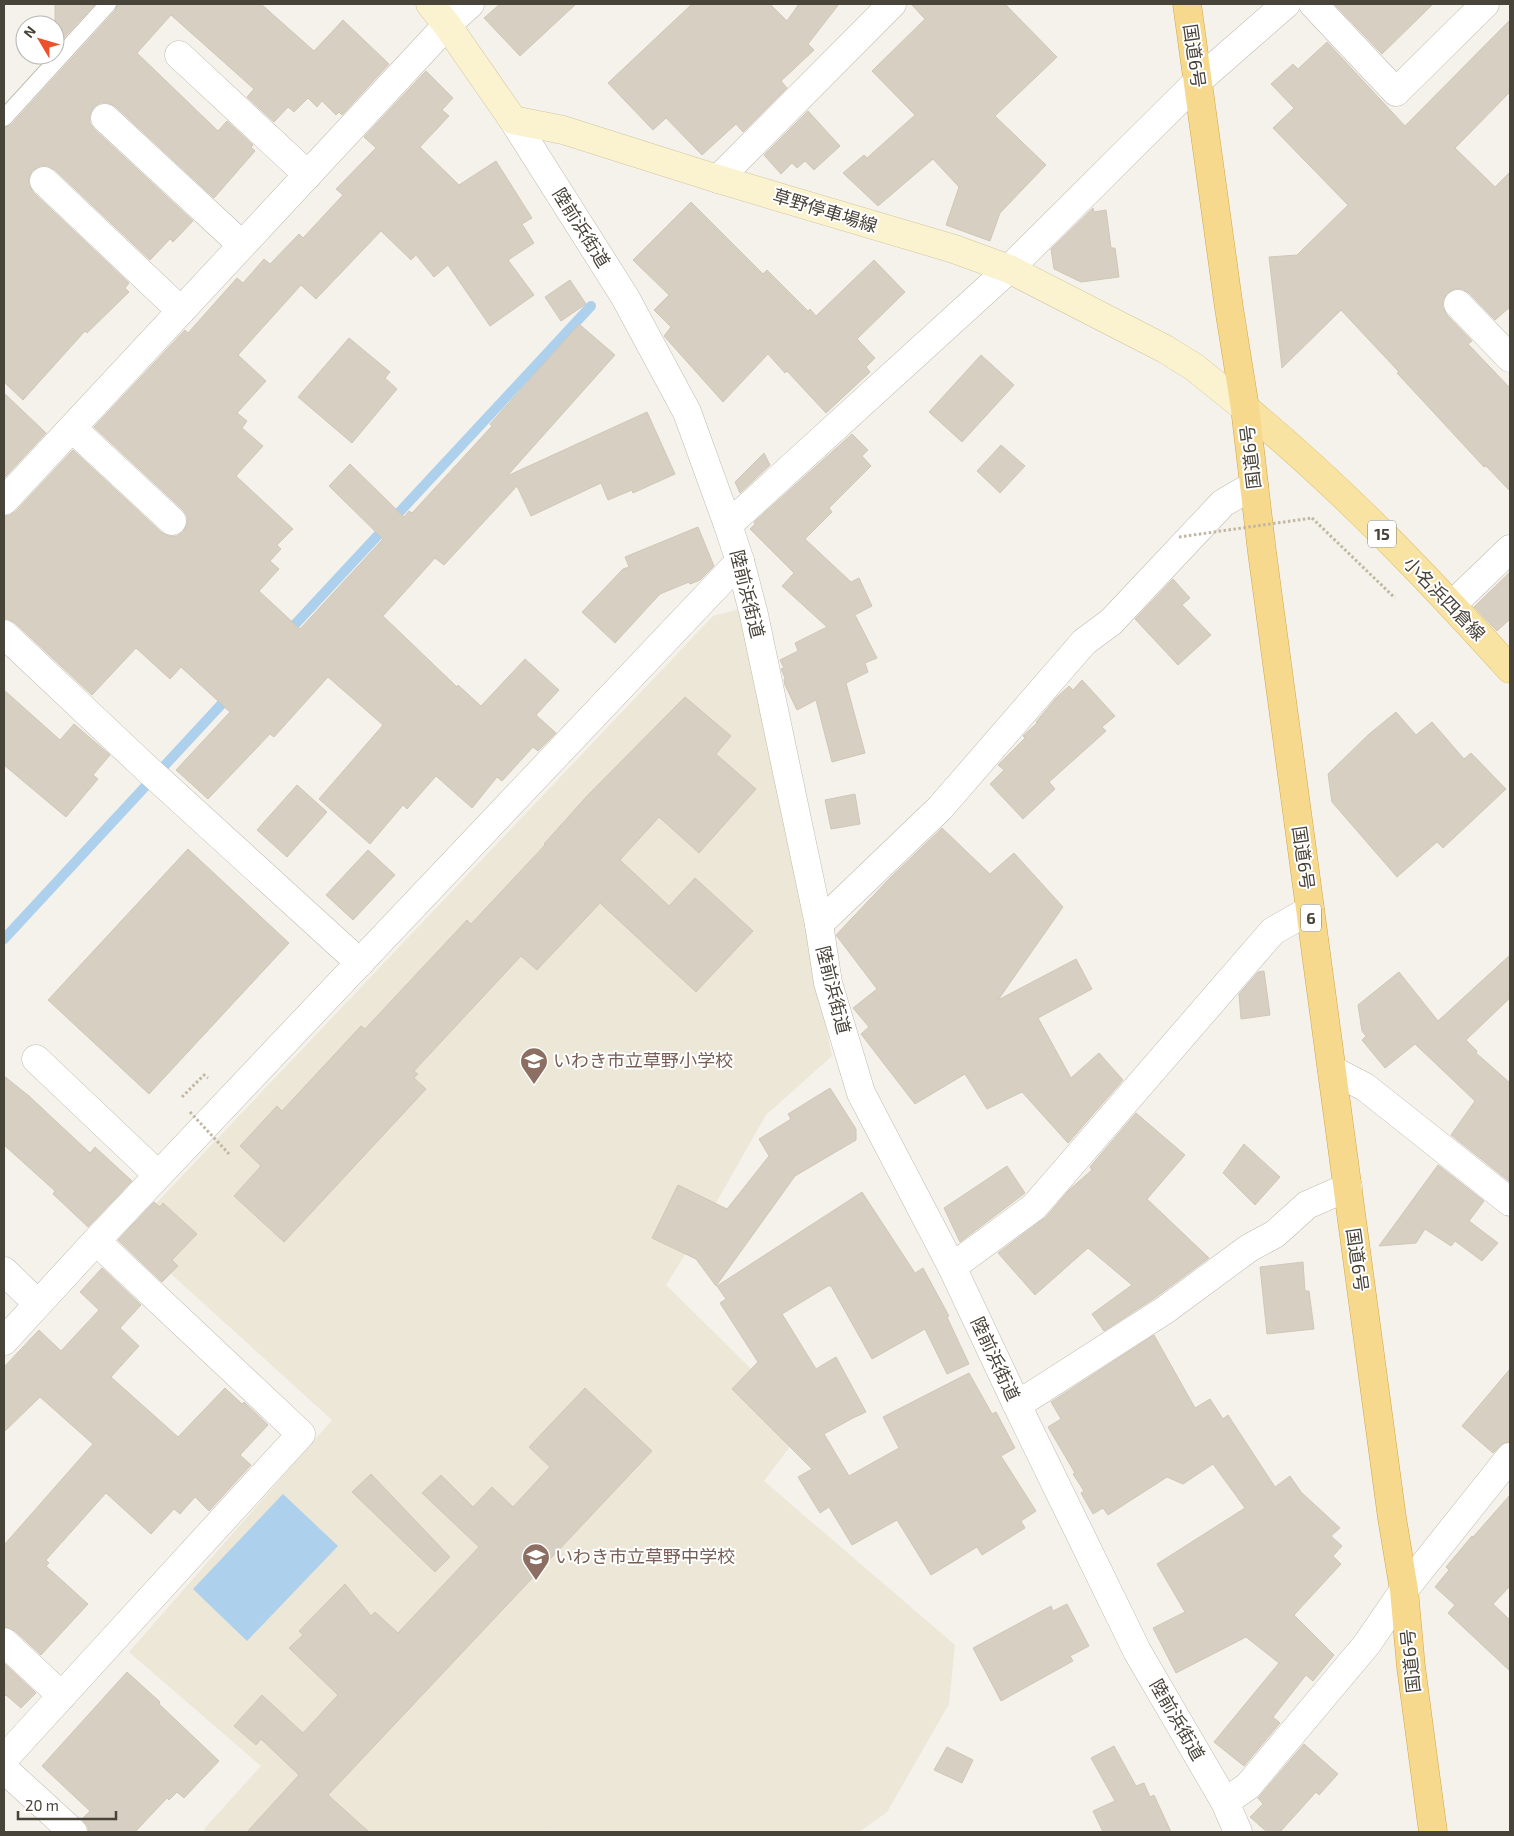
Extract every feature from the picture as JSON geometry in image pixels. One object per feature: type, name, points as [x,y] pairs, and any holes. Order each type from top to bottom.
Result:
[{"type":"highway","name":"国道6号","points":[[1187,4],[1229,308],[1245,408],[1310,910],[1392,1518],[1404,1590],[1411,1667],[1433,1832]]},
{"type":"main road","points":[[430,4],[447,25],[513,120]]},
{"type":"main road","name":"草野停車場線","points":[[513,120],[563,130],[954,250],[1009,269],[1194,366],[1245,408]]},
{"type":"main road","name":"小名浜四倉線","points":[[1245,408],[1294,448],[1323,476],[1452,605],[1510,669]]},
{"type":"street","points":[[4,501],[447,25],[470,4]]},
{"type":"street","points":[[718,179],[892,4]]},
{"type":"street","points":[[728,525],[1009,269],[1198,81],[1286,4]]},
{"type":"street","points":[[1313,4],[1396,92],[1484,4]]},
{"type":"street","points":[[179,55],[308,174]]},
{"type":"street","points":[[105,118],[242,246]]},
{"type":"street","name":"陸前浜街道","points":[[513,120],[624,297],[687,412],[728,525],[740,561],[760,643],[819,924],[828,983],[861,1093],[952,1267],[1017,1406],[1137,1651],[1225,1802],[1238,1832]]},
{"type":"street","points":[[44,182],[181,311]]},
{"type":"street","points":[[1458,304],[1510,358]]},
{"type":"street","points":[[72,428],[172,521]]},
{"type":"street","points":[[819,924],[940,808],[1084,642],[1111,622],[1223,503],[1254,485]]},
{"type":"street","points":[[1452,605],[1510,549]]},
{"type":"street","points":[[4,1341],[96,1240],[740,561]]},
{"type":"street","points":[[4,634],[151,773],[360,963]]},
{"type":"street","points":[[952,1267],[1034,1207],[1266,939],[1273,932],[1310,910]]},
{"type":"street","points":[[36,1059],[158,1175]]},
{"type":"street","points":[[1332,1070],[1365,1087],[1510,1202]]},
{"type":"street","points":[[1017,1406],[1165,1310],[1249,1248],[1274,1234],[1306,1205],[1348,1187]]},
{"type":"street","points":[[4,1759],[301,1434],[96,1240]]},
{"type":"street","points":[[4,1271],[38,1304]]},
{"type":"street","points":[[1225,1802],[1248,1786],[1367,1644],[1404,1590],[1510,1457]]},
{"type":"street","points":[[4,1642],[62,1696]]},
{"type":"street","points":[[4,1768],[73,1832]]},
{"type":"lane","points":[[4,118],[108,4]]},
{"type":"path","points":[[1179,537],[1312,518],[1395,598]]},
{"type":"path","points":[[190,1112],[229,1154]]},
{"type":"shaded area","points":[[740,609],[832,1056],[766,1115],[700,1231],[666,1285],[807,1424],[764,1481],[955,1645],[949,1704],[887,1812],[859,1832],[547,1832],[544,1830],[542,1832],[207,1832],[204,1829],[261,1766],[129,1652],[332,1420],[127,1234],[713,616]]},
{"type":"water","points":[[283,1494],[338,1546],[247,1641],[193,1589]]},
{"type":"building","points":[[55,4],[95,4],[65,36],[65,15],[55,15]]},
{"type":"building","points":[[118,4],[261,4],[314,51],[343,20],[389,64],[342,115],[339,112],[336,115],[322,101],[317,107],[308,98],[294,112],[288,107],[274,122],[247,97],[254,89],[171,15],[137,53],[218,131],[227,121],[253,145],[251,147],[255,151],[214,198],[116,107],[108,103],[100,103],[94,107],[90,115],[90,123],[94,129],[193,221],[173,242],[170,239],[150,260],[55,170],[48,166],[40,166],[32,171],[29,185],[33,192],[129,283],[125,288],[129,292],[87,333],[85,331],[23,400],[4,382],[4,128],[11,125],[115,11]]},
{"type":"building","points":[[500,4],[576,4],[520,56],[484,18]]},
{"type":"building","points":[[692,4],[770,4],[787,21],[799,4],[839,4],[808,44],[814,50],[781,81],[787,88],[743,132],[736,124],[702,155],[666,118],[653,130],[608,83]]},
{"type":"building","points":[[911,4],[1005,4],[1057,57],[995,116],[1046,165],[1000,213],[990,241],[946,225],[959,187],[933,159],[878,206],[843,173],[864,155],[867,158],[915,115],[872,71],[925,19]]},
{"type":"building","points":[[1334,4],[1433,4],[1382,54]]},
{"type":"building","points":[[1510,20],[1510,92],[1455,148],[1495,187],[1510,172],[1510,307],[1495,320],[1469,293],[1462,289],[1455,289],[1447,293],[1443,300],[1443,307],[1447,315],[1472,341],[1468,344],[1510,388],[1510,491],[1486,466],[1484,467],[1341,310],[1282,368],[1269,257],[1297,255],[1348,205],[1273,128],[1294,108],[1271,84],[1293,64],[1298,69],[1327,42],[1405,126]]},
{"type":"building","points":[[426,71],[453,98],[442,110],[449,116],[420,147],[459,185],[496,161],[532,218],[522,224],[534,243],[508,260],[534,295],[490,326],[448,265],[434,277],[416,255],[411,260],[381,231],[316,299],[301,285],[238,355],[266,381],[237,413],[247,421],[242,428],[263,446],[236,476],[293,529],[277,545],[281,549],[270,561],[279,569],[259,591],[300,629],[383,539],[329,486],[350,464],[404,517],[409,511],[412,513],[492,426],[490,424],[579,324],[615,355],[507,476],[647,412],[675,474],[633,493],[632,490],[608,500],[601,483],[531,516],[517,486],[444,565],[435,558],[383,616],[457,687],[458,685],[481,706],[525,659],[559,690],[536,715],[556,733],[538,751],[533,747],[502,781],[497,777],[472,808],[436,776],[407,809],[403,805],[370,844],[319,799],[383,725],[328,677],[274,737],[270,734],[208,799],[176,770],[230,712],[181,667],[170,679],[136,648],[92,695],[15,623],[4,619],[4,516],[9,516],[15,512],[73,450],[161,532],[169,536],[177,536],[183,532],[187,524],[187,516],[183,510],[94,427],[185,330],[188,333],[237,278],[243,283],[264,259],[270,264],[299,234],[303,238],[343,195],[336,189],[376,148],[364,137]]},
{"type":"building","points":[[808,111],[840,146],[814,170],[805,161],[797,168],[792,163],[781,174],[764,155]]},
{"type":"building","points":[[691,202],[763,274],[767,270],[808,311],[810,309],[816,316],[874,260],[905,292],[857,339],[875,358],[866,367],[870,372],[826,413],[787,371],[785,373],[768,354],[723,402],[664,336],[671,327],[654,310],[669,295],[633,260]]},
{"type":"building","points":[[1093,208],[1094,212],[1106,210],[1111,248],[1115,248],[1119,277],[1081,282],[1054,269],[1051,249]]},
{"type":"building","points":[[570,280],[586,304],[561,321],[545,297]]},
{"type":"building","points":[[349,338],[390,372],[385,378],[397,389],[352,443],[298,397]]},
{"type":"building","points":[[981,355],[1014,385],[962,442],[929,412]]},
{"type":"building","points":[[4,393],[46,433],[4,478]]},
{"type":"building","points":[[852,434],[868,450],[862,456],[871,466],[829,508],[832,512],[805,539],[851,582],[859,578],[872,606],[855,615],[877,658],[865,663],[868,672],[846,683],[865,753],[832,762],[816,700],[797,710],[785,685],[785,678],[781,669],[784,668],[780,660],[798,651],[795,643],[827,627],[782,586],[794,573],[750,529],[755,524],[754,522]]},
{"type":"building","points":[[1001,445],[1025,466],[1000,493],[977,471]]},
{"type":"building","points":[[764,453],[770,465],[740,493],[735,482]]},
{"type":"building","points":[[698,527],[714,566],[700,580],[690,584],[689,582],[660,594],[615,643],[582,612],[623,569],[629,567],[625,557]]},
{"type":"building","points":[[1510,572],[1510,619],[1497,631],[1474,607]]},
{"type":"building","points":[[1173,579],[1190,598],[1182,605],[1211,635],[1178,665],[1135,619]]},
{"type":"building","points":[[1082,680],[1115,716],[1102,727],[1106,731],[1049,782],[1055,789],[1023,819],[990,784],[1004,770],[998,765],[1025,738],[1023,736],[1037,723],[1056,698],[1069,686],[1073,690]]},
{"type":"building","points":[[4,690],[60,740],[74,724],[110,755],[93,775],[98,779],[66,817],[4,765]]},
{"type":"building","points":[[685,697],[731,736],[716,754],[756,789],[699,853],[659,817],[620,860],[669,906],[695,878],[753,931],[696,992],[600,903],[537,970],[521,956],[414,1071],[418,1074],[414,1078],[426,1089],[284,1242],[234,1196],[261,1166],[240,1146],[277,1106],[282,1111],[361,1026],[365,1029],[467,920],[471,924],[545,845],[587,796]]},
{"type":"building","points":[[1396,712],[1416,735],[1432,722],[1464,759],[1471,753],[1506,789],[1443,848],[1437,842],[1397,877],[1332,802],[1328,774],[1368,735]]},
{"type":"building","points":[[297,785],[327,812],[287,857],[257,830]]},
{"type":"building","points":[[855,794],[860,824],[831,829],[825,800]]},
{"type":"building","points":[[942,828],[990,874],[1014,853],[1063,907],[998,1000],[1076,959],[1092,989],[1038,1018],[1071,1078],[1099,1053],[1123,1080],[1068,1143],[1022,1092],[987,1109],[965,1074],[915,1104],[861,1034],[869,1027],[853,1008],[877,989],[836,935],[890,878]]},
{"type":"building","points":[[188,849],[289,943],[149,1094],[48,1000]]},
{"type":"building","points":[[368,850],[395,875],[353,920],[326,895]]},
{"type":"building","points":[[1510,955],[1510,998],[1466,1040],[1477,1051],[1476,1053],[1510,1083],[1510,1182],[1451,1135],[1475,1101],[1415,1044],[1385,1068],[1362,1040],[1366,1036],[1362,1031],[1358,1005],[1399,972],[1438,1021]]},
{"type":"building","points":[[1264,971],[1270,1015],[1241,1019],[1239,994],[1258,972]]},
{"type":"building","points":[[4,1076],[29,1096],[90,1153],[95,1147],[132,1181],[88,1227],[53,1194],[55,1191],[4,1145]]},
{"type":"building","points":[[830,1088],[856,1129],[856,1140],[795,1176],[716,1286],[696,1259],[652,1238],[678,1185],[727,1209],[769,1156],[759,1139],[791,1119],[788,1114]]},
{"type":"building","points":[[1136,1113],[1185,1155],[1147,1199],[1209,1258],[1156,1297],[1104,1331],[1092,1314],[1132,1285],[1088,1248],[1035,1295],[998,1253],[1046,1217],[1069,1190],[1092,1170],[1090,1167]]},
{"type":"building","points":[[1244,1144],[1280,1177],[1255,1205],[1223,1173]]},
{"type":"building","points":[[1438,1165],[1484,1201],[1469,1221],[1498,1243],[1482,1261],[1455,1241],[1451,1246],[1425,1229],[1416,1243],[1379,1246]]},
{"type":"building","points":[[1007,1166],[1025,1193],[960,1242],[944,1208]]},
{"type":"building","points":[[862,1192],[915,1273],[923,1268],[949,1316],[947,1317],[969,1364],[947,1374],[925,1329],[872,1359],[831,1286],[828,1286],[782,1314],[816,1369],[836,1357],[866,1412],[824,1434],[849,1476],[899,1448],[883,1417],[969,1373],[992,1414],[996,1412],[1015,1448],[1001,1456],[1036,1511],[1021,1521],[1025,1528],[982,1555],[977,1547],[931,1575],[897,1520],[852,1545],[829,1507],[820,1513],[798,1477],[812,1469],[732,1389],[758,1362],[720,1303],[726,1299],[717,1286]]},
{"type":"building","points":[[154,1202],[160,1207],[163,1203],[197,1234],[172,1260],[178,1266],[162,1282],[118,1240]]},
{"type":"building","points":[[1303,1262],[1305,1291],[1309,1291],[1314,1329],[1267,1334],[1260,1267]]},
{"type":"building","points":[[102,1268],[141,1305],[120,1328],[139,1346],[111,1377],[178,1437],[225,1388],[242,1404],[244,1402],[268,1425],[240,1455],[251,1465],[209,1511],[195,1497],[180,1514],[174,1509],[151,1534],[106,1493],[46,1560],[49,1563],[46,1566],[88,1604],[41,1655],[15,1631],[4,1627],[4,1545],[93,1444],[40,1397],[4,1432],[4,1367],[39,1330],[61,1351],[99,1310],[80,1292]]},
{"type":"building","points":[[1154,1335],[1195,1408],[1210,1399],[1223,1419],[1228,1415],[1275,1487],[1290,1476],[1301,1492],[1340,1528],[1331,1536],[1342,1546],[1333,1556],[1341,1564],[1294,1615],[1334,1655],[1313,1681],[1306,1675],[1273,1717],[1280,1723],[1244,1766],[1214,1742],[1279,1663],[1246,1637],[1176,1673],[1153,1628],[1185,1612],[1157,1564],[1245,1508],[1213,1464],[1183,1484],[1167,1477],[1108,1515],[1103,1508],[1093,1514],[1081,1493],[1084,1491],[1073,1474],[1075,1473],[1048,1427],[1061,1419],[1051,1402]]},
{"type":"building","points":[[1510,1369],[1510,1442],[1504,1443],[1493,1453],[1462,1426]]},
{"type":"building","points":[[585,1388],[652,1451],[328,1795],[369,1832],[247,1832],[299,1775],[261,1739],[256,1745],[234,1726],[262,1695],[303,1733],[338,1695],[289,1648],[303,1635],[299,1631],[345,1584],[371,1616],[375,1612],[398,1633],[479,1547],[422,1493],[441,1475],[473,1507],[492,1487],[513,1507],[550,1467],[529,1447]]},
{"type":"building","points":[[371,1474],[450,1557],[435,1572],[352,1492]]},
{"type":"building","points":[[1510,1495],[1510,1586],[1493,1604],[1510,1620],[1510,1671],[1448,1613],[1455,1605],[1435,1587],[1449,1570],[1446,1567]]},
{"type":"building","points":[[1067,1604],[1089,1646],[1070,1656],[1073,1661],[1001,1701],[973,1648],[1051,1606],[1053,1611]]},
{"type":"building","points":[[4,1663],[36,1693],[21,1708],[6,1695],[4,1697]]},
{"type":"building","points":[[127,1672],[219,1761],[184,1798],[177,1792],[169,1800],[167,1798],[135,1832],[88,1832],[88,1827],[82,1819],[90,1811],[42,1766]]},
{"type":"building","points":[[1304,1744],[1338,1774],[1319,1795],[1316,1792],[1280,1832],[1267,1832],[1250,1817],[1263,1804],[1258,1798]]},
{"type":"building","points":[[1114,1746],[1136,1786],[1144,1783],[1150,1797],[1154,1795],[1171,1832],[1103,1832],[1093,1811],[1115,1801],[1091,1758]]},
{"type":"building","points":[[947,1747],[973,1760],[962,1783],[934,1770]]},
{"type":"waterway","points":[[287,633],[591,306]]},
{"type":"waterway","points":[[4,939],[230,695]]},
{"type":"place","name":"いわき市立草野小学校","points":[[534,1085]]},
{"type":"place","name":"いわき市立草野中学校","points":[[536,1581]]}]
